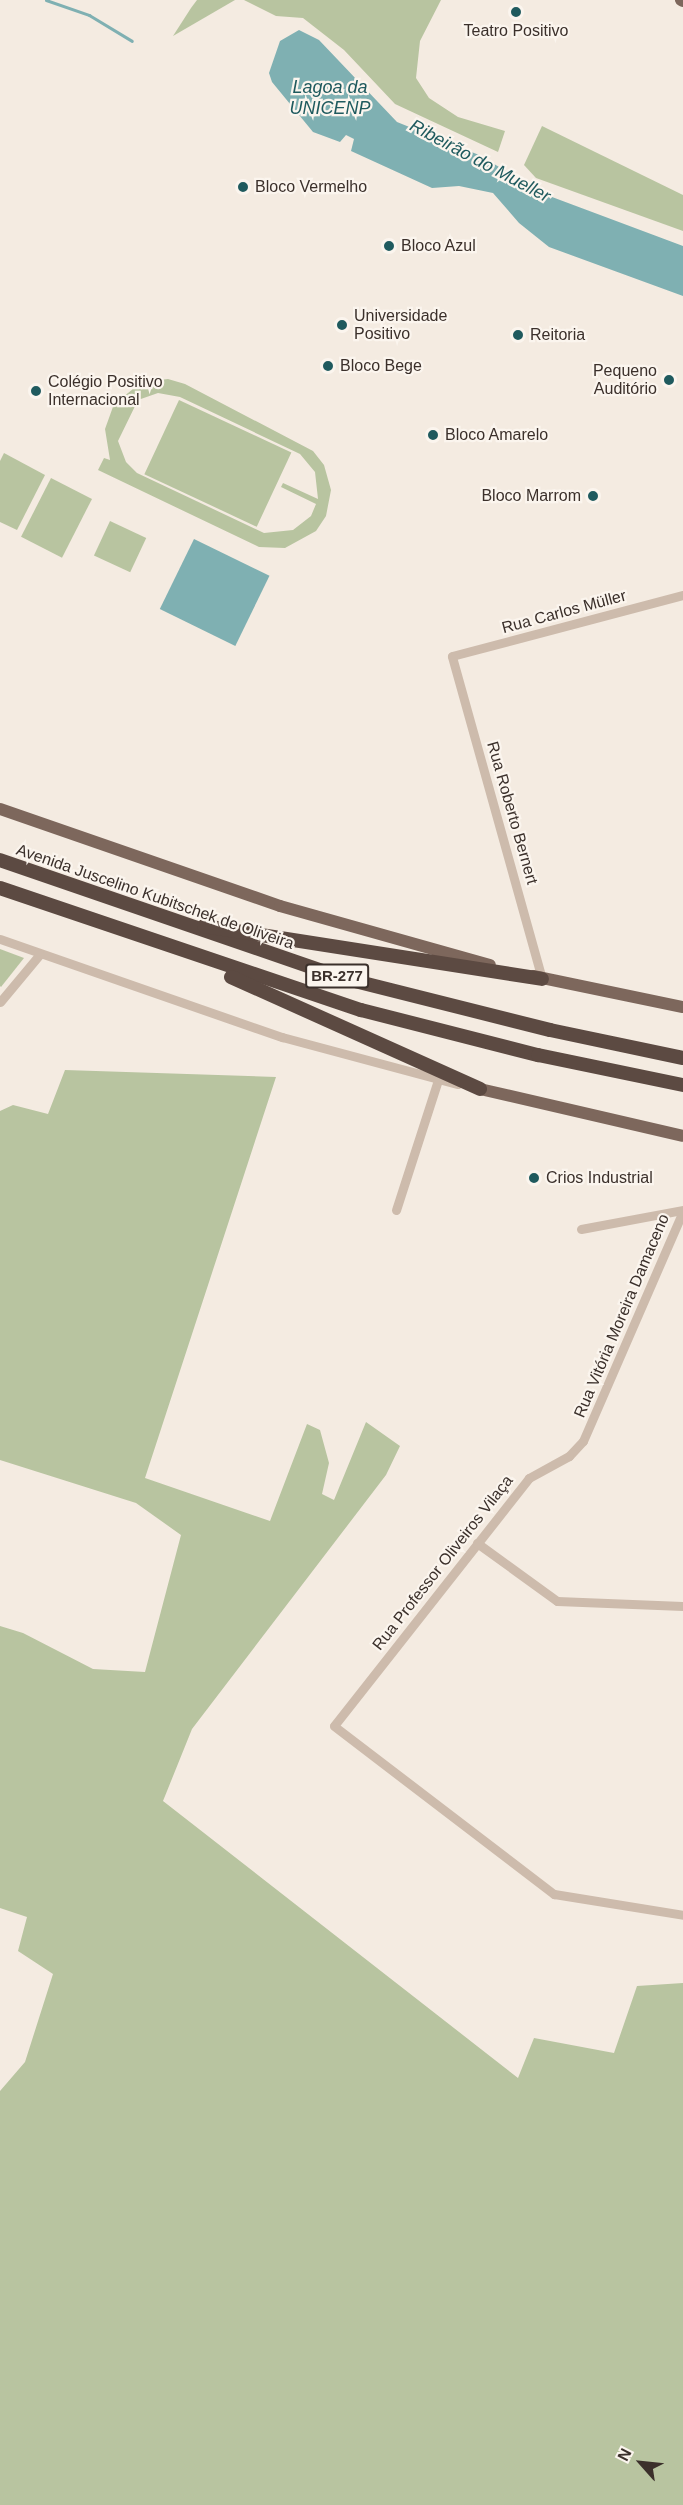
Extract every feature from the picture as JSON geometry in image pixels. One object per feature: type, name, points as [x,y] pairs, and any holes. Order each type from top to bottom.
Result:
[{"type":"highway","name":"Avenida Juscelino Kubitschek de Oliveira","points":[[0,860],[165,919],[380,988],[683,1058]]},
{"type":"highway","name":"BR-277","points":[[0,888],[264,980],[420,1027],[683,1085]]},
{"type":"highway","points":[[79,916],[258,988],[480,1089]]},
{"type":"highway","points":[[165,919],[542,979]]},
{"type":"main road","points":[[0,809],[341,925],[542,979],[683,1007]]},
{"type":"main road","points":[[480,1089],[581,1115],[680,1133]]},
{"type":"street","name":"Rua Carlos Müller","points":[[452,656],[683,596]]},
{"type":"street","name":"Rua Roberto Bernert","points":[[452,656],[542,979]]},
{"type":"street","points":[[0,939],[253,1028],[438,1080],[480,1089]]},
{"type":"street","points":[[0,1002],[40,954]]},
{"type":"street","points":[[396,1210],[438,1080]]},
{"type":"street","points":[[580,1229],[683,1210]]},
{"type":"street","name":"Rua Vitória Moreira Damaceno","points":[[588,1433],[683,1210]]},
{"type":"street","name":"Rua Professor Oliveiros Vilaça","points":[[588,1433],[569,1456],[529,1478],[334,1726],[554,1894],[683,1915]]},
{"type":"street","points":[[477,1544],[557,1601],[683,1606]]},
{"type":"green space","points":[[197,0],[235,0],[173,36],[191,8]]},
{"type":"green space","points":[[244,0],[441,0],[420,41],[416,78],[429,98],[458,117],[505,131],[498,152],[395,104],[344,50],[303,18],[276,16]]},
{"type":"green space","points":[[542,126],[683,195],[683,231],[536,178],[524,165]]},
{"type":"green space","points":[[168,379],[185,384],[313,451],[324,465],[331,490],[326,516],[316,531],[285,548],[259,547],[98,470],[104,458],[110,460],[105,429],[114,404],[142,382]],"holes":[[[158,393],[180,397],[300,454],[315,472],[318,499],[283,483],[281,487],[316,504],[311,516],[293,530],[264,533],[137,473],[126,462],[118,441],[138,400]]]},
{"type":"green space","points":[[179,400],[291,452],[257,527],[144,474]]},
{"type":"green space","points":[[4,453],[45,475],[17,530],[0,522],[0,461]]},
{"type":"green space","points":[[51,478],[92,499],[62,558],[21,537]]},
{"type":"green space","points":[[110,521],[146,538],[130,572],[94,555]]},
{"type":"green space","points":[[0,949],[24,958],[1,987],[0,986]]},
{"type":"green space","points":[[65,1070],[276,1077],[145,1478],[270,1521],[307,1424],[320,1430],[329,1463],[322,1494],[334,1500],[366,1422],[400,1446],[386,1475],[192,1729],[163,1801],[518,2078],[534,2038],[614,2053],[637,1986],[683,1983],[683,2505],[0,2505],[0,2091],[25,2062],[53,1974],[18,1951],[27,1917],[0,1908],[0,1626],[23,1633],[93,1669],[145,1672],[181,1535],[136,1503],[0,1460],[0,1111],[13,1105],[48,1114]]},
{"type":"water","name":"Lagoa da UNICENP","points":[[299,30],[319,40],[397,122],[479,155],[544,194],[683,246],[683,296],[549,247],[519,223],[493,193],[459,186],[432,188],[351,151],[354,139],[346,135],[340,142],[313,132],[272,82],[269,73],[280,41]]},
{"type":"water","points":[[194,539],[269,576],[235,646],[160,609]]},
{"type":"waterway","name":"Ribeirão do Mueller","points":[[46,0],[89,15],[132,41]]},
{"type":"place","name":"Teatro Positivo","points":[[516,12]]},
{"type":"place","name":"Bloco Vermelho","points":[[243,187]]},
{"type":"place","name":"Bloco Azul","points":[[389,246]]},
{"type":"place","name":"Universidade Positivo","points":[[342,325]]},
{"type":"place","name":"Reitoria","points":[[518,335]]},
{"type":"place","name":"Bloco Bege","points":[[328,366]]},
{"type":"place","name":"Pequeno Auditório","points":[[669,380]]},
{"type":"place","name":"Colégio Positivo Internacional","points":[[36,391]]},
{"type":"place","name":"Bloco Amarelo","points":[[433,435]]},
{"type":"place","name":"Bloco Marrom","points":[[593,496]]},
{"type":"place","name":"Crios Industrial","points":[[534,1178]]}]
